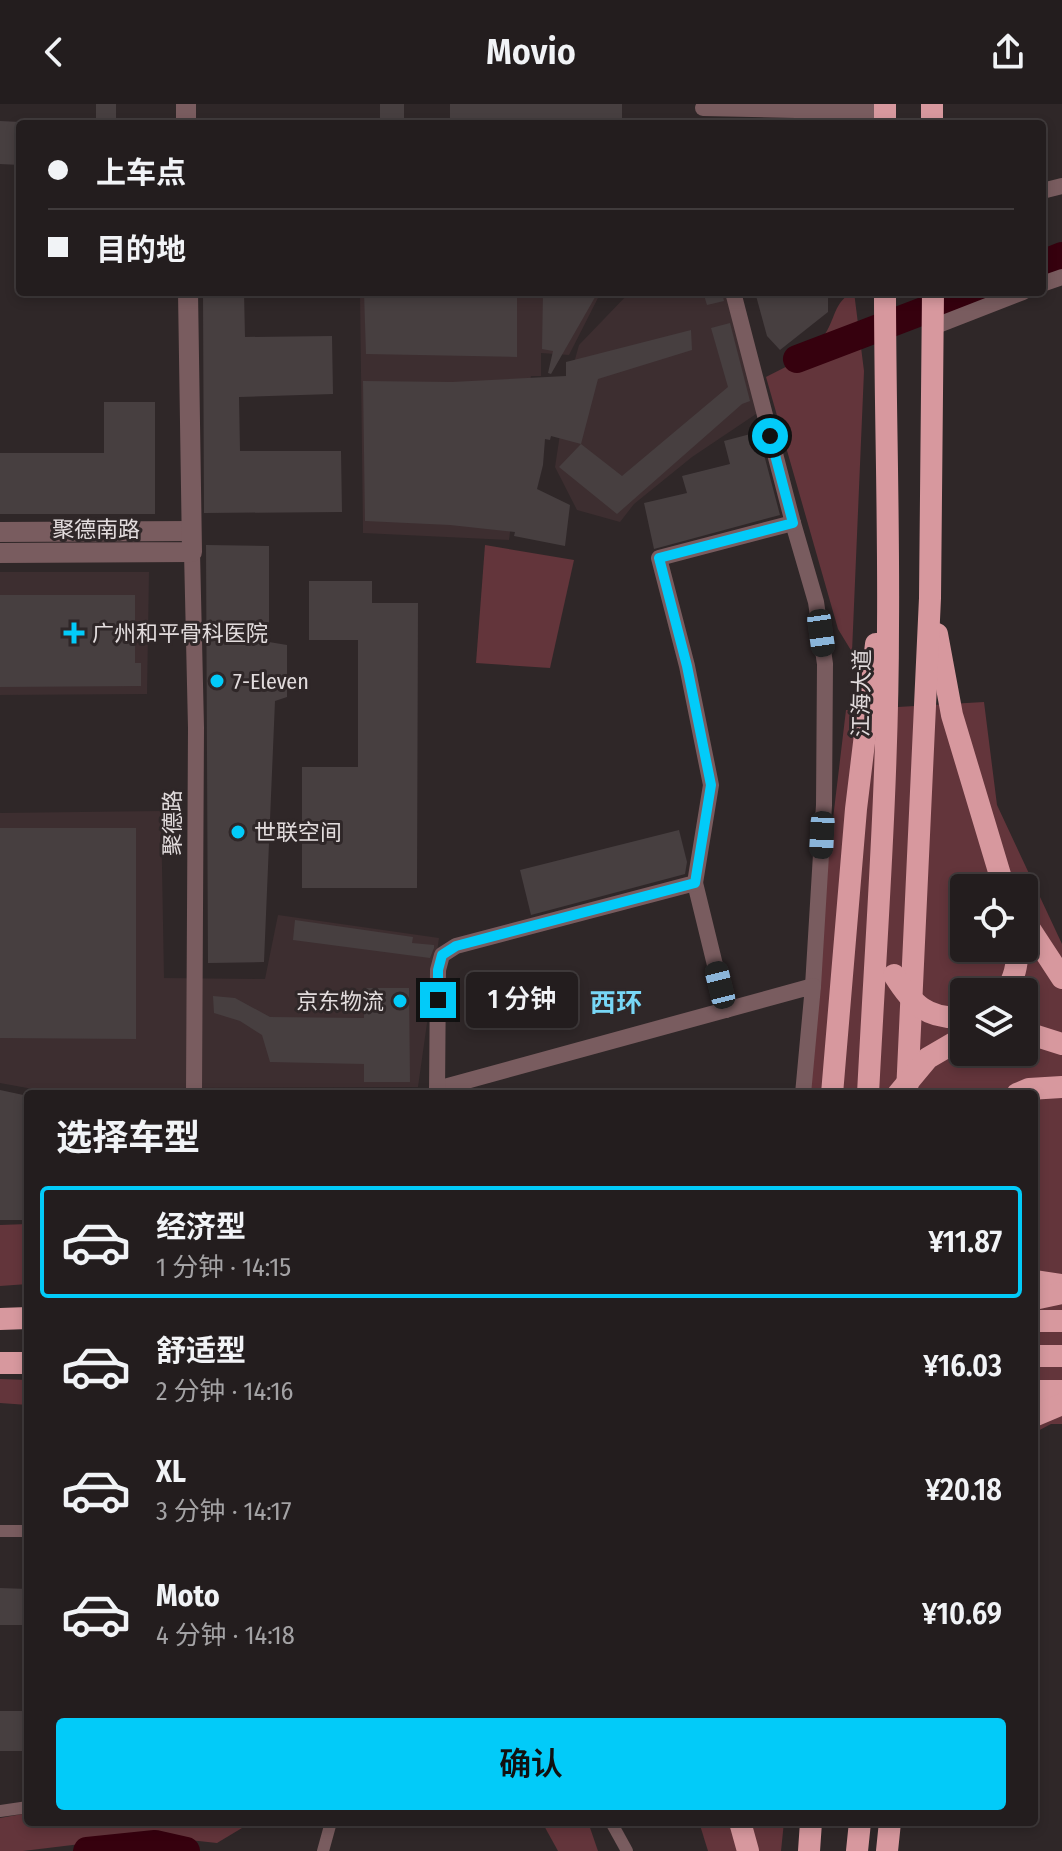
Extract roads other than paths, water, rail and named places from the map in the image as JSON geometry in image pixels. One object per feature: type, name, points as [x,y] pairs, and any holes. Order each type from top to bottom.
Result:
[{"type":"highway","name":"江海大道","points":[[868,1090],[881,901],[889,625],[885,296]]},
{"type":"highway","points":[[907,1090],[930,598],[933,296]]},
{"type":"highway","points":[[832,1090],[856,809],[887,551]]},
{"type":"highway","points":[[930,598],[952,715],[1001,874]]},
{"type":"highway","points":[[881,901],[886,944],[894,975],[909,1000],[931,1014],[950,1016]]},
{"type":"highway","points":[[1038,941],[1062,978]]},
{"type":"highway","points":[[1038,1036],[1062,1044]]},
{"type":"highway","points":[[901,1090],[928,1058],[950,1045]]},
{"type":"highway","points":[[827,1090],[834,1062]]},
{"type":"highway","points":[[1027,1090],[1062,1087]]},
{"type":"highway","points":[[1038,1282],[1062,1285]]},
{"type":"highway","points":[[1038,1298],[1062,1293]]},
{"type":"highway","points":[[0,1319],[24,1318]]},
{"type":"highway","points":[[1038,1321],[1062,1321]]},
{"type":"highway","points":[[1038,1356],[1062,1356]]},
{"type":"highway","points":[[0,1363],[24,1363]]},
{"type":"highway","points":[[1038,1391],[1062,1391]]},
{"type":"highway","points":[[1038,1414],[1062,1404]]},
{"type":"highway","points":[[741,1826],[748,1851]]},
{"type":"highway","points":[[809,1851],[811,1826]]},
{"type":"highway","points":[[857,1851],[860,1826]]},
{"type":"highway","points":[[887,1851],[890,1826]]},
{"type":"street","points":[[704,112],[885,113]]},
{"type":"street","points":[[188,296],[192,552]]},
{"type":"street","points":[[734,296],[816,602],[825,664],[824,805],[803,1090]]},
{"type":"street","points":[[933,327],[1013,296]]},
{"type":"street","points":[[726,1010],[695,883],[711,785],[687,666],[659,558],[793,523]]},
{"type":"street","name":"聚德南路","points":[[0,532],[191,531]]},
{"type":"street","name":"聚德南路","points":[[0,553],[192,552]]},
{"type":"street","name":"聚德路","points":[[192,552],[196,728],[194,1090]]},
{"type":"street","points":[[437,1090],[438,970],[442,955],[456,946],[695,883]]},
{"type":"street","points":[[444,1090],[813,986]]},
{"type":"street","points":[[0,1531],[24,1531]]},
{"type":"street","points":[[0,1811],[24,1808]]},
{"type":"street","points":[[323,1851],[330,1826]]},
{"type":"street","points":[[613,1826],[627,1851]]},
{"type":"waterway","points":[[1046,262],[1062,256]]},
{"type":"waterway","points":[[797,359],[962,296]]},
{"type":"waterway","points":[[87,1851],[155,1844],[186,1851]]},
{"type":"place","name":"广州和平骨科医院","points":[[74,633]]},
{"type":"place","name":"7-Eleven","points":[[217,681]]},
{"type":"place","name":"世联空间","points":[[238,832]]},
{"type":"place","name":"京东物流","points":[[400,1001]]},
{"type":"district","name":"西环","points":[[616,1003]]}]
